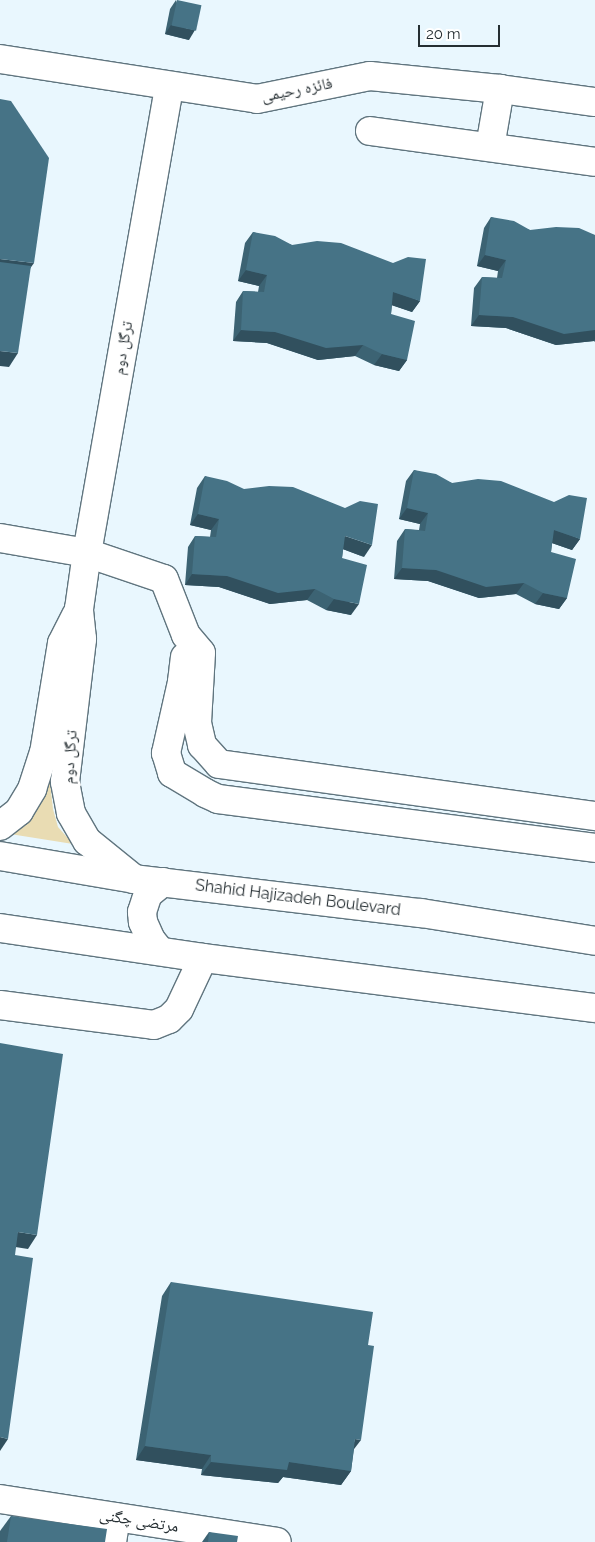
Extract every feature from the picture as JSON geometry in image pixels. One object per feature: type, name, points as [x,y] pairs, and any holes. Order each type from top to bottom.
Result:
[{"type":"street","name":"فائزه رحیمی","points":[[0,59],[257,99],[370,76],[500,89],[595,102]]},
{"type":"street","name":"ترگل دوم","points":[[0,826],[20,811],[32,789],[44,753],[62,643],[78,609],[169,86]]},
{"type":"street","points":[[490,147],[500,89]]},
{"type":"street","points":[[370,131],[595,162]]},
{"type":"street","points":[[0,538],[87,554],[164,579],[186,635],[201,653],[197,723],[202,745],[219,764],[595,816]]},
{"type":"street","name":"ترگل دوم","points":[[78,609],[82,639],[65,782],[71,814],[87,841],[134,879]]},
{"type":"street","points":[[186,635],[182,682],[166,753],[172,773],[205,793],[218,799],[595,848]]},
{"type":"street","name":"Shahid Hajizadeh Boulevard","points":[[0,856],[134,879],[421,913],[595,941]]},
{"type":"street","points":[[160,951],[151,940],[143,922],[142,912],[148,894],[163,882]]},
{"type":"street","points":[[0,928],[203,958],[595,1008]]},
{"type":"street","points":[[0,1005],[154,1025],[169,1019],[179,1010],[203,958]]},
{"type":"street","name":"مرتضی چگنی","points":[[0,1499],[114,1529],[277,1542]]},
{"type":"shaded area","points":[[49,774],[53,809],[58,827],[73,844],[10,834],[24,825],[34,811]]},
{"type":"building","points":[[177,0],[201,5],[196,31],[172,25]]},
{"type":"building","points":[[0,99],[11,101],[49,158],[34,263],[0,259]]},
{"type":"building","points":[[491,217],[514,221],[530,230],[556,227],[579,228],[595,235],[595,330],[564,334],[513,317],[479,315],[482,277],[502,278],[506,260],[485,255]]},
{"type":"building","points":[[253,232],[275,236],[292,245],[317,241],[341,243],[393,263],[408,257],[426,259],[420,301],[393,292],[391,314],[415,321],[407,360],[382,354],[363,345],[326,348],[275,332],[241,330],[243,291],[264,292],[267,275],[246,270]]},
{"type":"building","points":[[0,262],[31,266],[18,353],[0,351]]},
{"type":"building","points":[[414,470],[436,474],[452,483],[478,479],[501,481],[554,502],[569,495],[587,498],[580,539],[554,530],[551,552],[576,559],[567,598],[543,593],[524,583],[486,587],[436,570],[402,568],[405,529],[425,531],[428,513],[407,508]]},
{"type":"building","points":[[205,476],[227,481],[244,489],[269,486],[293,487],[345,508],[360,501],[378,504],[372,545],[345,536],[342,558],[367,565],[359,604],[334,599],[315,589],[278,593],[227,576],[192,574],[195,536],[216,537],[219,519],[198,514]]},
{"type":"building","points":[[0,1043],[63,1054],[37,1235],[18,1232],[15,1255],[33,1258],[8,1439],[0,1437]]},
{"type":"building","points":[[171,1282],[373,1312],[368,1345],[374,1346],[361,1440],[355,1439],[351,1471],[289,1462],[287,1470],[211,1462],[211,1455],[145,1446]]},
{"type":"building","points":[[11,1516],[107,1529],[105,1542],[7,1542]]},
{"type":"building","points":[[209,1532],[238,1536],[237,1542],[208,1542]]}]
